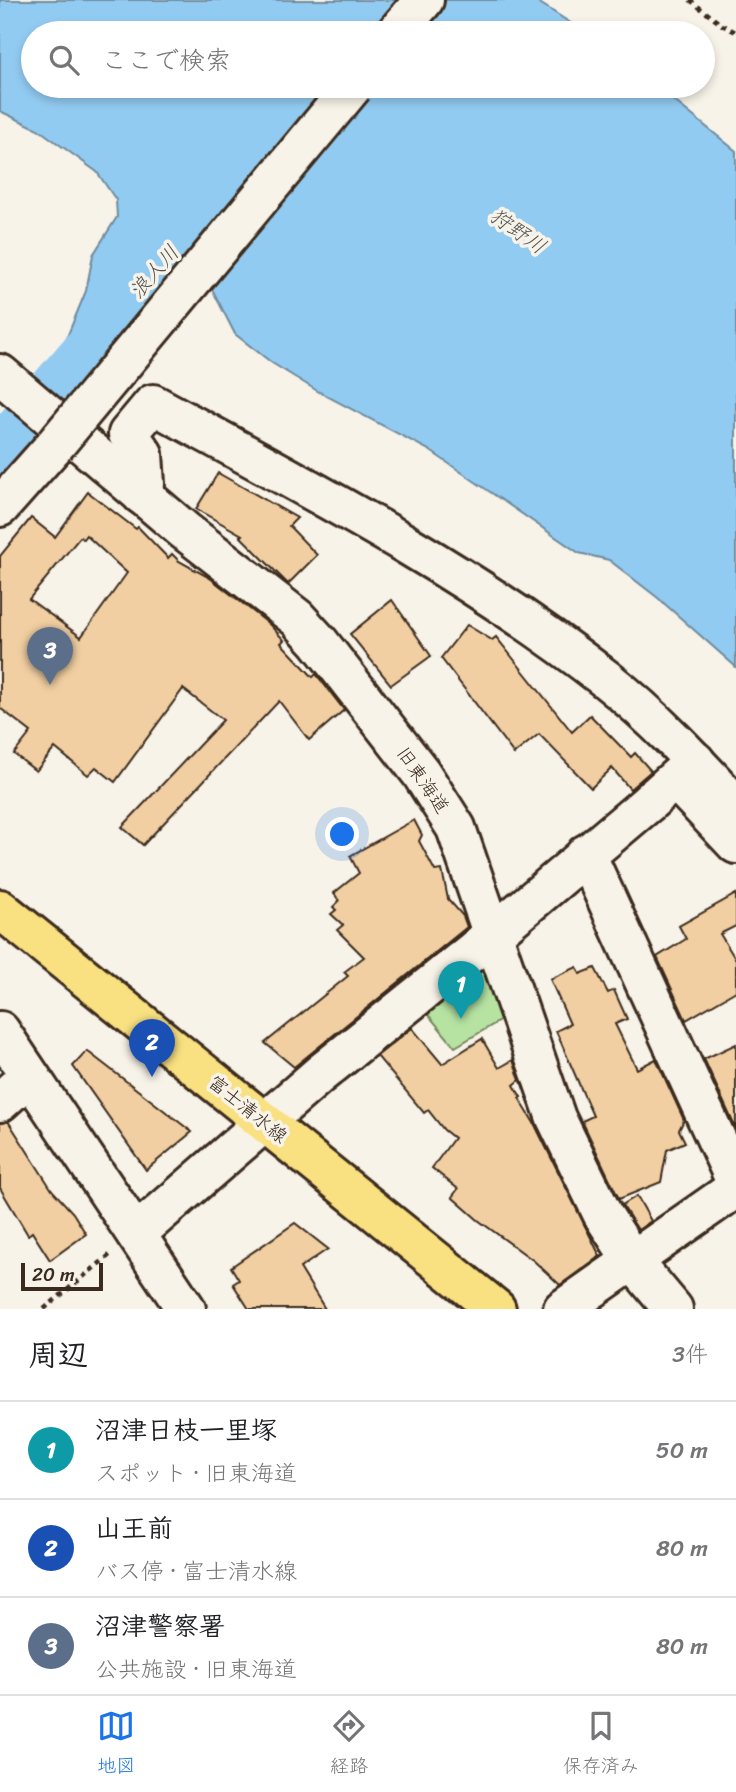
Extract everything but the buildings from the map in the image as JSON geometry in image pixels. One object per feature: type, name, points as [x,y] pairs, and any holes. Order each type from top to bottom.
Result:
[{"type":"main road","name":"富士清水線","points":[[0,909],[496,1309]]},
{"type":"street","points":[[406,21],[424,0]]},
{"type":"street","points":[[0,507],[55,445],[343,98]]},
{"type":"street","name":"旧東海道","points":[[0,374],[185,531],[297,618],[421,772],[456,828],[556,1118],[603,1215],[632,1260],[673,1309]]},
{"type":"street","points":[[142,495],[145,484],[143,454],[118,423],[153,404],[388,533],[520,618],[608,681],[685,770],[736,844]]},
{"type":"street","points":[[685,770],[736,806]]},
{"type":"street","points":[[136,1234],[320,1074],[492,934],[685,770]]},
{"type":"street","points":[[586,854],[736,1178]]},
{"type":"street","points":[[0,1031],[186,1309]]},
{"type":"street","points":[[0,1102],[29,1076]]},
{"type":"street","points":[[564,1309],[736,1188]]},
{"type":"path","points":[[690,0],[722,25],[736,32]]},
{"type":"path","points":[[44,1309],[136,1234]]},
{"type":"green space","points":[[484,966],[506,1017],[455,1047],[420,1005]]},
{"type":"water","name":"狩野川","points":[[0,0],[535,0],[567,21],[21,21],[21,98],[671,98],[736,151],[736,667],[658,598],[609,560],[579,553],[429,450],[319,392],[272,363],[235,334],[212,289],[182,271],[164,272],[105,309],[103,320],[82,343],[67,337],[86,291],[93,255],[117,217],[116,200],[97,172],[38,129],[0,111]]},
{"type":"water","points":[[3,421],[18,430],[0,451],[0,425]]},
{"type":"waterway","name":"浪人川","points":[[0,451],[186,235]]},
{"type":"place","name":"沼津警察署","points":[[50,685]]},
{"type":"place","name":"沼津日枝一里塚","points":[[461,1019]]},
{"type":"place","name":"山王前","points":[[152,1077]]}]
